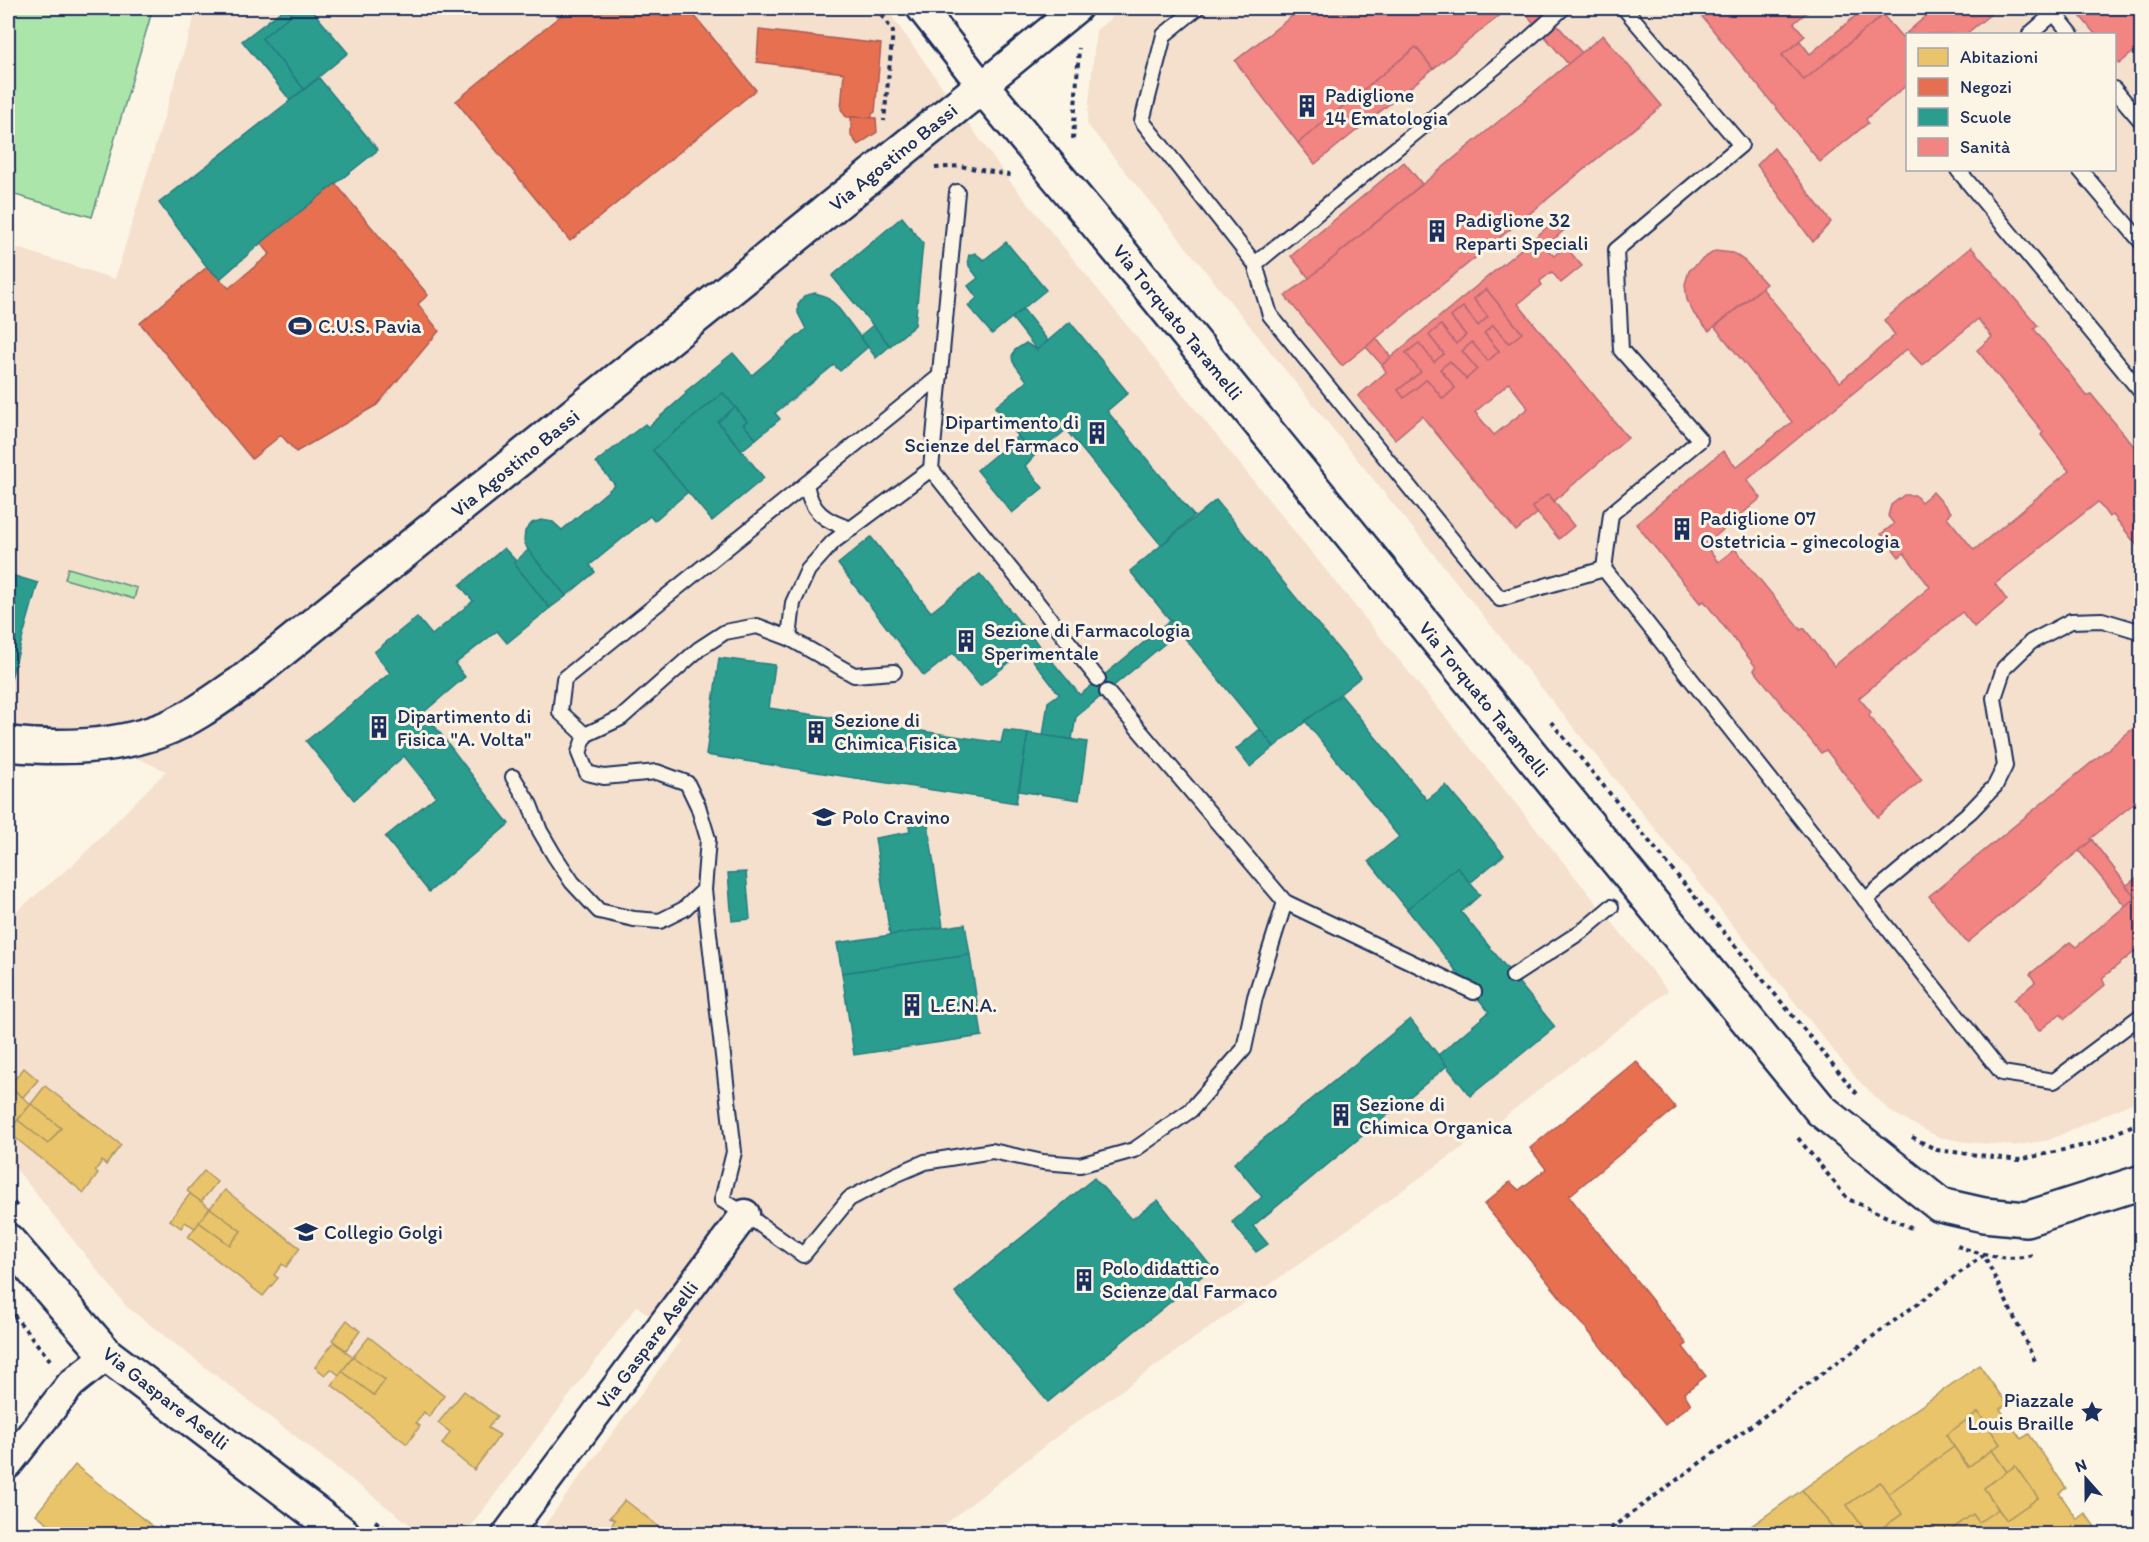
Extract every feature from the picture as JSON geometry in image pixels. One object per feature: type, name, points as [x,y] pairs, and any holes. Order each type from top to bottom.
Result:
[{"type":"main road","name":"Via Agostino Bassi","points":[[8,744],[82,746],[136,737],[162,730],[201,711],[264,665],[982,86]]},
{"type":"main road","name":"Via Torquato Taramelli","points":[[982,86],[1122,254],[1821,1110],[1940,1205],[1984,1215],[2026,1219],[2142,1182]]},
{"type":"main road","name":"Via Gaspare Aselli","points":[[8,1241],[107,1355],[343,1534]]},
{"type":"street","name":"Via Torquato Taramelli","points":[[921,8],[982,86]]},
{"type":"street","points":[[982,86],[1077,8]]},
{"type":"street","name":"Via Gaspare Aselli","points":[[507,1534],[745,1214]]},
{"type":"street","points":[[8,1464],[71,1384],[107,1355]]},
{"type":"lane","points":[[1197,8],[1164,35],[1142,121],[1255,264],[1270,315],[1500,599],[1604,569]]},
{"type":"lane","points":[[1255,264],[1521,46],[1563,8]]},
{"type":"lane","points":[[1624,8],[1741,145],[1616,250],[1621,350],[1700,440],[1611,514],[1604,569],[2002,1072],[2054,1081],[2142,1015]]},
{"type":"lane","points":[[2031,33],[2057,10],[2070,33]]},
{"type":"lane","points":[[2116,90],[2142,122]]},
{"type":"lane","points":[[1959,171],[2142,393]]},
{"type":"lane","points":[[2081,171],[2142,243]]},
{"type":"lane","points":[[957,192],[931,470],[1098,679]]},
{"type":"lane","points":[[585,735],[560,712],[564,679],[940,376]]},
{"type":"lane","points":[[789,638],[793,603],[808,570],[833,542],[931,470]]},
{"type":"lane","points":[[806,484],[808,498],[816,513],[851,529]]},
{"type":"lane","points":[[1865,900],[1971,811],[1995,786],[2005,766],[1994,698],[2004,668],[2031,642],[2071,621],[2102,620],[2142,632]]},
{"type":"lane","points":[[894,672],[854,675],[789,638],[757,626],[725,633],[699,649],[621,718],[585,735],[579,753],[586,774],[604,777],[657,772],[687,783],[699,806],[708,839],[704,890],[734,1152],[722,1200],[803,1255],[849,1199],[925,1162],[992,1151],[1043,1162],[1080,1165],[1134,1150],[1191,1110],[1244,1049],[1255,997],[1285,902]]},
{"type":"lane","points":[[1107,692],[1285,902],[1474,992]]},
{"type":"lane","points":[[513,777],[530,805],[540,831],[554,855],[572,882],[599,911],[634,919],[660,921],[684,909],[704,890]]},
{"type":"lane","points":[[1513,976],[1585,929],[1611,907]]},
{"type":"path","points":[[876,8],[893,32],[883,123]]},
{"type":"path","points":[[1076,143],[1072,137],[1079,48]]},
{"type":"path","points":[[1551,721],[1858,1094]]},
{"type":"path","points":[[1905,1133],[1937,1150],[2019,1160],[2094,1143],[2142,1122]]},
{"type":"path","points":[[1603,1534],[1984,1255],[2035,1361]]},
{"type":"path","points":[[8,1308],[50,1360]]},
{"type":"shaded area","name":"Polo Cravino","points":[[197,8],[886,8],[1009,180],[1668,991],[1487,1130],[1056,1437],[933,1534],[538,1534],[680,1341],[637,1306],[465,1534],[422,1534],[127,1307],[8,1159],[8,918],[76,862],[166,771],[130,755],[8,730],[8,245],[115,279]]},
{"type":"shaded area","points":[[1124,8],[2141,8],[2141,1099],[2049,1140],[2014,1146],[1938,1137],[1891,1112],[1855,1077],[1087,124],[1096,30]]},
{"type":"green space","points":[[8,8],[153,8],[92,217],[8,193]]},
{"type":"green space","points":[[68,568],[137,588],[134,599],[65,579]]},
{"type":"building: Abitazioni","points":[[24,1068],[38,1080],[23,1097],[9,1086]]},
{"type":"building: Abitazioni","points":[[45,1086],[121,1145],[106,1165],[102,1161],[95,1171],[98,1174],[84,1193],[8,1132],[18,1120],[48,1144],[61,1128],[31,1104]]},
{"type":"building: Abitazioni","points":[[12,1089],[31,1104],[15,1123],[8,1118],[8,1095]]},
{"type":"building: Abitazioni","points":[[31,1104],[61,1128],[48,1144],[18,1120]]},
{"type":"building: Abitazioni","points":[[204,1171],[217,1182],[201,1202],[187,1191]]},
{"type":"building: Abitazioni","points":[[225,1190],[300,1248],[286,1267],[282,1264],[274,1275],[278,1278],[263,1296],[188,1237],[199,1222],[230,1245],[241,1231],[210,1208]]},
{"type":"building: Abitazioni","points":[[190,1194],[210,1208],[195,1228],[185,1222],[181,1228],[170,1220]]},
{"type":"building: Abitazioni","points":[[210,1208],[241,1231],[230,1245],[199,1222]]},
{"type":"building: Abitazioni","points":[[347,1320],[360,1331],[346,1350],[332,1340]]},
{"type":"building: Abitazioni","points":[[369,1337],[444,1396],[429,1417],[424,1412],[416,1423],[420,1426],[407,1444],[332,1385],[342,1371],[374,1395],[385,1380],[353,1357]]},
{"type":"building: Abitazioni","points":[[334,1342],[353,1357],[339,1375],[331,1369],[325,1375],[315,1367]]},
{"type":"building: Abitazioni","points":[[353,1357],[385,1380],[374,1395],[342,1371]]},
{"type":"building: Abitazioni","points":[[1979,1365],[2007,1404],[2000,1409],[2021,1439],[2029,1434],[2066,1488],[2059,1493],[2077,1519],[2085,1513],[2100,1534],[1945,1534],[1973,1514],[1979,1522],[1998,1509],[2006,1520],[2038,1498],[2015,1466],[2007,1472],[1992,1450],[2000,1444],[1978,1412],[1946,1435],[1954,1447],[1907,1481],[1888,1494],[1880,1482],[1847,1505],[1868,1534],[1838,1534],[1802,1490]]},
{"type":"building: Abitazioni","points":[[464,1391],[497,1416],[488,1428],[500,1435],[474,1470],[442,1444],[450,1432],[438,1423]]},
{"type":"building: Abitazioni","points":[[1978,1412],[2000,1444],[1968,1467],[1946,1435]]},
{"type":"building: Abitazioni","points":[[1954,1447],[1968,1467],[1992,1450],[2007,1472],[1984,1488],[1998,1509],[1979,1522],[1973,1514],[1945,1534],[1881,1534],[1878,1531],[1902,1514],[1888,1494]]},
{"type":"building: Abitazioni","points":[[75,1465],[163,1534],[62,1534],[36,1514]]},
{"type":"building: Abitazioni","points":[[2015,1466],[2038,1498],[2006,1520],[1984,1488]]},
{"type":"building: Abitazioni","points":[[1880,1482],[1902,1514],[1873,1534],[1868,1534],[1847,1505]]},
{"type":"building: Abitazioni","points":[[1802,1490],[1838,1534],[1740,1534]]},
{"type":"building: Abitazioni","points":[[625,1500],[668,1534],[597,1534],[601,1530],[606,1533],[615,1520],[610,1517]]},
{"type":"building: Negozi","points":[[570,8],[688,8],[756,90],[570,241],[456,101]]},
{"type":"building: Negozi","points":[[759,30],[881,44],[875,112],[872,118],[846,117],[841,109],[844,73],[757,62]]},
{"type":"building: Negozi","points":[[851,117],[876,118],[877,132],[858,145],[851,136]]},
{"type":"building: Negozi","points":[[335,183],[428,295],[418,304],[439,331],[377,405],[296,452],[281,435],[252,459],[140,323],[207,267],[229,288],[270,254],[261,243]]},
{"type":"building: Negozi","points":[[1636,1061],[1676,1108],[1569,1196],[1687,1344],[1683,1347],[1706,1376],[1684,1393],[1691,1404],[1665,1425],[1484,1204],[1510,1182],[1519,1190],[1546,1169],[1530,1148]]},
{"type":"building: Scuole","points":[[285,8],[292,14],[262,38],[304,89],[290,100],[242,41]]},
{"type":"building: Scuole","points":[[285,8],[310,8],[348,53],[304,89],[262,38],[292,14]]},
{"type":"building: Scuole","points":[[319,78],[378,150],[261,243],[220,279],[207,267],[159,203]]},
{"type":"building: Scuole","points":[[902,217],[923,243],[915,325],[890,346],[832,276]]},
{"type":"building: Scuole","points":[[1006,242],[1046,290],[992,334],[968,306],[977,298],[968,286],[978,278],[969,266],[968,259],[969,255],[975,253],[984,260]]},
{"type":"building: Scuole","points":[[815,293],[825,296],[836,305],[868,347],[840,371],[834,365],[775,413],[780,419],[756,439],[743,424],[747,421],[723,393],[653,450],[688,492],[654,521],[650,516],[590,565],[595,572],[566,596],[528,550],[524,541],[525,531],[532,523],[541,520],[553,522],[562,530],[615,485],[596,462],[645,424],[648,427],[686,394],[685,392],[733,353],[752,375],[806,329],[798,313],[798,304],[804,296]]},
{"type":"building: Scuole","points":[[1023,309],[1048,341],[1037,350],[1012,318]]},
{"type":"building: Scuole","name":"Dipartimento di Scienze del Farmaco","points":[[1070,322],[1128,393],[1107,411],[1194,516],[1161,545],[1066,430],[1034,456],[995,407],[1027,381],[1013,362],[1012,356],[1015,350],[1026,343],[1037,350]]},
{"type":"building: Scuole","points":[[873,325],[890,346],[876,358],[860,336]]},
{"type":"building: Scuole","points":[[723,393],[735,407],[718,422],[764,478],[712,521],[653,450]]},
{"type":"building: Scuole","points":[[735,407],[747,421],[743,424],[756,439],[742,450],[718,422]]},
{"type":"building: Scuole","points":[[1018,436],[1034,456],[1025,466],[1043,488],[1012,513],[977,470]]},
{"type":"building: Scuole","points":[[1216,500],[1361,677],[1274,747],[1130,571]]},
{"type":"building: Scuole","name":"Sezione di Farmacologia Sperimentale","points":[[871,537],[931,612],[980,574],[1080,695],[1171,620],[1180,631],[1076,717],[1072,739],[1043,736],[1048,702],[1059,694],[1025,650],[980,686],[953,653],[924,676],[838,564]]},
{"type":"building: Scuole","name":"Dipartimento di Fisica \"A. Volta\"","points":[[504,548],[550,608],[507,643],[497,631],[455,664],[465,677],[424,712],[509,824],[429,892],[385,837],[436,796],[404,756],[354,800],[306,741],[390,673],[374,652],[417,617],[432,635],[473,601],[460,585]]},
{"type":"building: Scuole","points":[[528,550],[566,596],[550,608],[514,563]]},
{"type":"building: Scuole","points":[[8,574],[38,583],[8,689]]},
{"type":"building: Scuole","name":"Sezione di Chimica Fisica","points":[[719,658],[775,665],[769,708],[1001,743],[1004,730],[1028,733],[1016,803],[706,755]]},
{"type":"building: Scuole","points":[[1341,695],[1427,800],[1446,785],[1504,855],[1470,883],[1457,867],[1407,909],[1369,861],[1399,837],[1305,721]]},
{"type":"building: Scuole","points":[[1260,729],[1274,747],[1250,767],[1236,749]]},
{"type":"building: Scuole","points":[[1028,733],[1087,742],[1079,800],[1019,791]]},
{"type":"building: Scuole","points":[[927,817],[943,927],[890,935],[875,838],[910,832],[908,820]]},
{"type":"building: Scuole","points":[[1457,867],[1480,895],[1461,912],[1555,1027],[1470,1096],[1438,1055],[1489,1012],[1407,909]]},
{"type":"building: Scuole","points":[[746,872],[750,919],[732,921],[728,873]]},
{"type":"building: Scuole","points":[[965,924],[970,955],[842,973],[837,943]]},
{"type":"building: Scuole","name":"L.E.N.A.","points":[[970,955],[982,1036],[854,1055],[842,973]]},
{"type":"building: Scuole","name":"Sezione di Chimica Organica","points":[[1410,1019],[1447,1066],[1253,1226],[1268,1244],[1256,1252],[1232,1222],[1262,1197],[1234,1163]]},
{"type":"building: Scuole","name":"Polo didattico Scienze dal Farmaco","points":[[1094,1178],[1132,1219],[1158,1200],[1212,1268],[1048,1402],[955,1292]]},
{"type":"building: Sanità","name":"Padiglione 14 Ematologia","points":[[1302,8],[1509,8],[1433,69],[1416,47],[1298,143],[1235,61]]},
{"type":"building: Sanità","points":[[1521,8],[1542,8],[1582,53],[1568,64]]},
{"type":"building: Sanità","points":[[1695,8],[1745,8],[1750,14],[1758,8],[1812,8],[1794,23],[1805,36],[1782,55],[1804,80],[1883,15],[1902,37],[1906,33],[1906,86],[1866,119],[1868,123],[1820,162]]},
{"type":"building: Sanità","points":[[1865,8],[1877,8],[1883,15],[1804,80],[1782,55],[1800,41],[1810,54]]},
{"type":"building: Sanità","points":[[1935,8],[2008,8],[2001,14],[1997,9],[1967,33],[1907,33]]},
{"type":"building: Sanità","points":[[2092,8],[2142,8],[2142,45],[2119,64],[2116,60],[2116,33],[2094,33],[2081,17]]},
{"type":"building: Sanità","name":"Padiglione 32 Reparti Speciali","points":[[1603,35],[1662,106],[1342,366],[1285,296]]},
{"type":"building: Sanità","points":[[1416,47],[1433,69],[1315,164],[1298,143]]},
{"type":"building: Sanità","points":[[1774,148],[1831,222],[1813,242],[1757,165]]},
{"type":"building: Sanità","points":[[1404,162],[1422,184],[1309,278],[1291,256]]},
{"type":"building: Sanità","points":[[1562,215],[1570,225],[1545,247],[1554,256],[1565,246],[1582,266],[1561,283],[1552,272],[1540,281],[1542,285],[1518,304],[1628,438],[1554,501],[1548,494],[1532,507],[1538,513],[1516,531],[1422,416],[1395,439],[1358,396],[1386,372],[1382,365]],"holes":[[[1486,289],[1522,333],[1509,343],[1493,325],[1484,333],[1499,351],[1488,361],[1472,342],[1462,351],[1477,369],[1466,379],[1450,361],[1440,369],[1455,388],[1443,399],[1427,379],[1404,398],[1398,390],[1421,372],[1406,353],[1419,343],[1434,362],[1444,354],[1429,335],[1441,325],[1456,344],[1466,335],[1451,317],[1463,307],[1478,326],[1488,317],[1474,299]],[[1509,383],[1528,408],[1494,435],[1475,412]]]},
{"type":"building: Sanità","name":"Padiglione 07 Ostetricia - ginecologia","points":[[1971,247],[2038,326],[2034,329],[2087,396],[2091,394],[2142,456],[2142,552],[2113,515],[2109,517],[2098,502],[1995,584],[2007,600],[1974,627],[1962,612],[1859,698],[1871,712],[1869,716],[1922,780],[1878,817],[1826,750],[1821,753],[1754,670],[1756,667],[1704,601],[1700,603],[1636,524],[1723,451],[1736,467],[1792,422],[1715,327],[1762,288],[1840,382],[1895,335],[1884,320]],"holes":[[[1978,319],[1992,337],[1977,350],[2043,432],[2041,435],[2069,471],[1974,550],[1947,517],[1951,512],[1933,492],[1921,502],[1915,495],[1904,495],[1891,505],[1888,516],[1894,524],[1881,534],[1899,557],[1904,553],[1930,587],[1834,666],[1804,628],[1801,630],[1735,549],[1718,562],[1705,545],[1761,498],[1747,480],[1907,349],[1922,365]]]},
{"type":"building: Sanità","points":[[1715,251],[1733,253],[1745,261],[1766,284],[1709,331],[1694,314],[1687,300],[1685,284],[1689,271]]},
{"type":"building: Sanità","points":[[1486,289],[1522,333],[1509,343],[1493,325],[1484,333],[1499,351],[1488,361],[1472,342],[1462,351],[1477,369],[1466,379],[1450,361],[1440,369],[1455,388],[1443,399],[1427,379],[1404,398],[1398,390],[1421,372],[1406,353],[1419,343],[1434,362],[1444,354],[1429,335],[1441,325],[1456,344],[1466,335],[1451,317],[1463,307],[1478,326],[1488,317],[1474,299]]},
{"type":"building: Sanità","points":[[1376,338],[1391,357],[1382,365],[1366,347]]},
{"type":"building: Sanità","points":[[1548,494],[1574,526],[1559,539],[1532,507]]},
{"type":"building: Sanità","points":[[2142,721],[2142,797],[1967,943],[1929,896]]},
{"type":"building: Sanità","points":[[2092,840],[2136,897],[2125,906],[2079,851]]},
{"type":"building: Sanità","points":[[2142,873],[2142,946],[2102,978],[2105,985],[2065,1019],[2060,1014],[2039,1031],[2014,1000],[2035,982],[2030,974],[2070,942],[2076,947],[2136,897],[2126,886]]},
{"type":"place","name":"Padiglione 14 Ematologia","points":[[1307,106]]},
{"type":"place","name":"Padiglione 32 Reparti Speciali","points":[[1437,231]]},
{"type":"place","name":"C.U.S. Pavia","points":[[300,326]]},
{"type":"place","name":"Dipartimento di Scienze del Farmaco","points":[[1097,433]]},
{"type":"place","name":"Padiglione 07 Ostetricia - ginecologia","points":[[1682,529]]},
{"type":"place","name":"Sezione di Farmacologia Sperimentale","points":[[966,641]]},
{"type":"place","name":"Dipartimento di Fisica \"A. Volta\"","points":[[379,727]]},
{"type":"place","name":"Sezione di Chimica Fisica","points":[[816,732]]},
{"type":"place","name":"Polo Cravino","points":[[824,817]]},
{"type":"place","name":"L.E.N.A.","points":[[912,1005]]},
{"type":"place","name":"Sezione di Chimica Organica","points":[[1341,1115]]},
{"type":"place","name":"Collegio Golgi","points":[[306,1232]]},
{"type":"place","name":"Polo didattico Scienze dal Farmaco","points":[[1084,1280]]},
{"type":"place","name":"Piazzale Louis Braille","points":[[2092,1412]]}]
